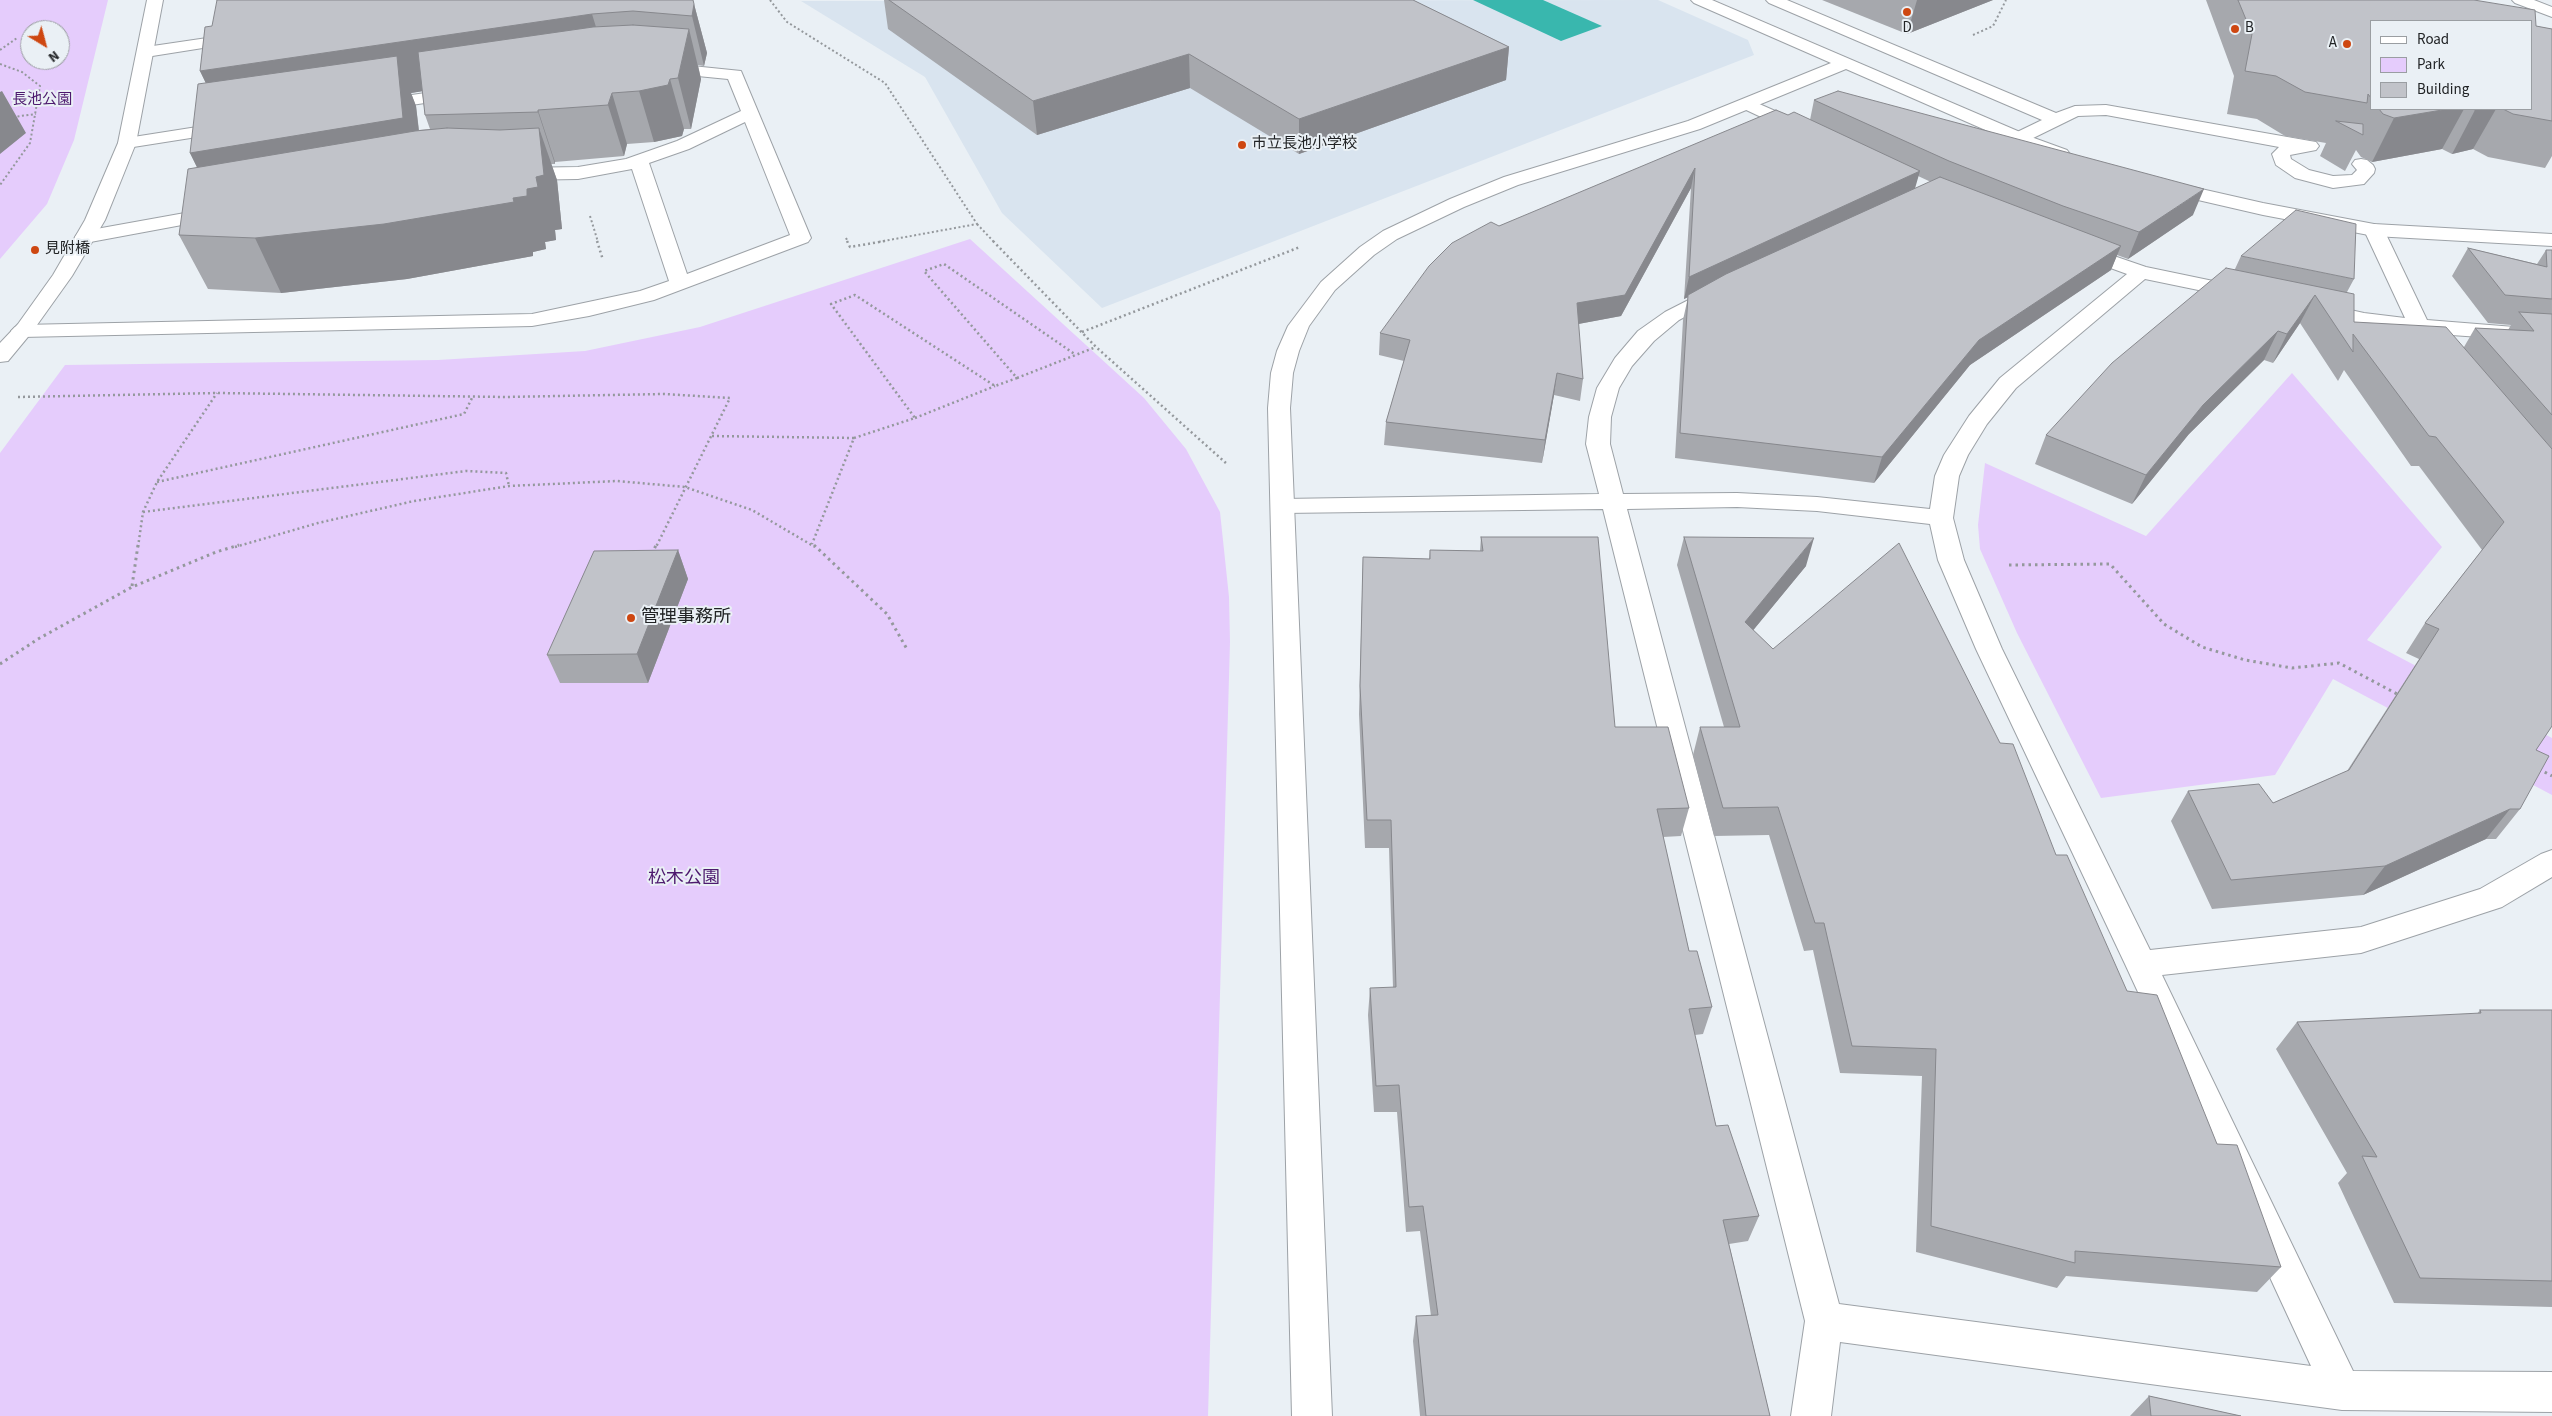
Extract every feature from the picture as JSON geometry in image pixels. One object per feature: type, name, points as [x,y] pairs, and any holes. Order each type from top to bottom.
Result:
[{"type":"street","points":[[0,356],[22,331],[62,276],[99,211],[127,143],[155,0]]},
{"type":"street","points":[[1699,0],[2019,138],[2078,160]]},
{"type":"street","points":[[1774,0],[2055,119]]},
{"type":"street","points":[[2520,0],[2552,12]]},
{"type":"street","points":[[146,52],[261,35]]},
{"type":"street","points":[[1312,1416],[1280,408],[1282,374],[1288,351],[1299,326],[1328,286],[1367,251],[1390,235],[1512,181],[1694,125],[1844,64]]},
{"type":"street","points":[[22,331],[532,320],[615,304],[680,284],[801,238],[735,75],[647,67]]},
{"type":"street","points":[[359,108],[474,90]]},
{"type":"street","points":[[426,98],[428,117]]},
{"type":"street","points":[[1748,104],[1816,136]]},
{"type":"street","points":[[2019,138],[2075,111],[2123,111],[2305,146],[2327,148]]},
{"type":"street","points":[[502,173],[578,173],[602,170],[639,161],[683,144],[751,113]]},
{"type":"street","points":[[127,143],[245,125]]},
{"type":"street","points":[[2305,146],[2287,149],[2281,154],[2282,160],[2294,170],[2313,178],[2332,182],[2357,180],[2366,170],[2361,164]]},
{"type":"street","points":[[639,161],[680,284]]},
{"type":"street","points":[[2147,182],[2263,209],[2374,230],[2552,240]]},
{"type":"street","points":[[84,237],[231,211]]},
{"type":"street","points":[[2374,230],[2420,326],[2445,356]]},
{"type":"street","points":[[2064,244],[2141,272],[2257,296]]},
{"type":"street","points":[[2141,272],[2008,383],[1977,421],[1956,455],[1947,476],[1941,518],[1950,560],[1989,650],[2141,964],[2342,1390]]},
{"type":"street","points":[[1739,281],[1672,316],[1646,336],[1622,363],[1608,388],[1600,416],[1598,444],[1611,501],[1824,1321],[1811,1416]]},
{"type":"street","points":[[2296,304],[2364,318],[2420,326],[2552,336]]},
{"type":"street","points":[[1283,506],[1737,500],[1817,504],[1941,518]]},
{"type":"street","points":[[2141,964],[2361,940],[2491,898],[2552,862]]},
{"type":"street","points":[[1824,1321],[2342,1390],[2552,1392]]},
{"type":"path","points":[[770,0],[787,22],[885,83],[977,224],[1096,347],[1227,464]]},
{"type":"path","points":[[0,50],[17,38]]},
{"type":"path","points":[[0,64],[22,72],[40,86],[30,144],[0,185]]},
{"type":"path","points":[[9,118],[36,114]]},
{"type":"path","points":[[578,173],[615,304]]},
{"type":"path","points":[[850,247],[977,224]]},
{"type":"path","points":[[1082,332],[1302,246]]},
{"type":"path","points":[[1017,378],[924,271],[944,264],[1076,355]]},
{"type":"path","points":[[915,418],[831,304],[855,295],[995,386]]},
{"type":"path","points":[[712,436],[854,438],[915,418],[1096,347]]},
{"type":"path","points":[[132,587],[143,512],[157,482],[217,393]]},
{"type":"path","points":[[10,397],[217,393],[473,396],[664,394],[730,398],[649,558]]},
{"type":"path","points":[[157,482],[464,414],[473,396]]},
{"type":"path","points":[[812,544],[854,438]]},
{"type":"path","points":[[143,512],[466,471],[506,473],[509,486]]},
{"type":"path","points":[[0,664],[38,639],[132,587],[216,552],[318,523],[414,501],[509,486],[617,482],[685,487],[752,510],[812,544],[887,614],[908,651]]},
{"type":"path","points":[[2006,565],[2110,564],[2164,624],[2202,647],[2245,660],[2292,668],[2339,663],[2407,699]]},
{"type":"path","points":[[2535,767],[2552,776]]},
{"type":"shaded area","points":[[1473,0],[1543,0],[1602,26],[1561,41]]},
{"type":"shaded area","name":"市立長池小学校","points":[[1658,0],[1748,40],[1754,55],[1102,308],[1002,213],[925,77],[801,1]]},
{"type":"green space","name":"長池公園","points":[[0,0],[108,0],[74,140],[47,204],[0,259]]},
{"type":"green space","name":"松木公園","points":[[970,239],[1144,398],[1186,449],[1220,512],[1229,597],[1230,642],[1208,1416],[0,1416],[0,453],[65,365],[438,360],[585,351],[700,327]]},
{"type":"green space","points":[[2292,373],[2442,547],[2367,640],[2552,738],[2552,795],[2333,679],[2275,775],[2101,798],[2017,633],[1980,549],[1978,525],[1985,463],[2146,536]]},
{"type":"building","points":[[217,0],[693,0],[694,4],[692,16],[633,11],[592,14],[200,71],[205,27],[212,26]]},
{"type":"building","points":[[889,0],[1413,0],[1509,47],[1299,119],[1189,54],[1033,101]]},
{"type":"building","points":[[2238,0],[2474,0],[2535,10],[2536,26],[2552,29],[2552,121],[2513,114],[2505,110],[2532,110],[2532,20],[2370,20],[2370,97],[2368,94],[2367,103],[2305,92],[2276,76],[2245,71],[2252,34]]},
{"type":"building","points":[[633,25],[689,29],[678,78],[670,79],[668,85],[639,91],[612,93],[608,105],[538,110],[538,112],[425,115],[418,52],[593,27]]},
{"type":"building","points":[[397,56],[403,118],[190,153],[198,84]]},
{"type":"building","points":[[1838,91],[2204,189],[2139,232],[2063,206],[1949,161],[1814,100]]},
{"type":"building","points":[[1776,110],[1788,115],[1794,112],[1920,171],[1689,277],[1695,168],[1625,295],[1577,303],[1583,379],[1557,373],[1545,440],[1386,422],[1410,340],[1380,333],[1429,266],[1452,243],[1491,222],[1499,226]]},
{"type":"building","points":[[2380,110],[2442,110],[2394,118],[2383,114]]},
{"type":"building","points":[[2336,121],[2363,124],[2363,135]]},
{"type":"building","points":[[447,128],[500,130],[539,128],[544,175],[536,177],[538,187],[527,189],[527,196],[513,198],[514,202],[384,224],[255,238],[179,235],[188,169],[415,131]]},
{"type":"building","points":[[1940,177],[2121,246],[1979,340],[1882,457],[1680,433],[1688,295],[1726,274]]},
{"type":"building","points":[[2296,210],[2356,224],[2354,279],[2241,256]]},
{"type":"building","points":[[2468,248],[2547,267],[2546,250],[2552,250],[2552,299],[2505,295]]},
{"type":"building","points":[[2226,268],[2354,294],[2354,322],[2446,327],[2552,449],[2552,726],[2536,750],[2549,756],[2520,809],[2510,809],[2385,866],[2231,880],[2188,791],[2259,784],[2273,803],[2349,770],[2439,629],[2425,623],[2504,522],[2436,437],[2429,436],[2353,334],[2353,352],[2315,295],[2287,334],[2278,331],[2203,405],[2146,475],[2046,435],[2112,363]]},
{"type":"building","points":[[2519,312],[2552,314],[2552,415],[2475,328],[2534,331]]},
{"type":"building","points":[[1481,537],[1598,537],[1615,727],[1668,727],[1689,808],[1657,809],[1689,951],[1697,951],[1712,1007],[1689,1009],[1716,1126],[1728,1125],[1759,1216],[1723,1220],[1770,1416],[1426,1416],[1416,1316],[1438,1315],[1423,1206],[1409,1207],[1399,1085],[1376,1086],[1370,988],[1396,987],[1391,820],[1367,820],[1360,686],[1363,557],[1430,559],[1430,550],[1483,551]]},
{"type":"building","points":[[1684,537],[1814,538],[1745,622],[1773,649],[1899,543],[2000,743],[2013,744],[2056,855],[2067,855],[2127,991],[2157,995],[2217,1144],[2237,1145],[2281,1267],[2075,1251],[2075,1263],[1931,1226],[1936,1049],[1852,1046],[1824,923],[1815,923],[1778,807],[1723,808],[1700,727],[1740,727]]},
{"type":"building","points":[[678,550],[637,654],[547,655],[594,551]]},
{"type":"building","points":[[2480,1010],[2552,1010],[2552,1281],[2420,1278],[2362,1156],[2377,1157],[2297,1022],[2481,1013]]},
{"type":"building","points":[[2149,1396],[2241,1416],[2151,1416]]},
{"type":"place","name":"D","points":[[1907,12]]},
{"type":"place","name":"B","points":[[2235,29]]},
{"type":"place","name":"A","points":[[2347,44]]},
{"type":"place","name":"市立長池小学校","points":[[1242,145]]},
{"type":"place","name":"見附橋","points":[[35,250]]},
{"type":"place","name":"管理事務所","points":[[631,618]]}]
